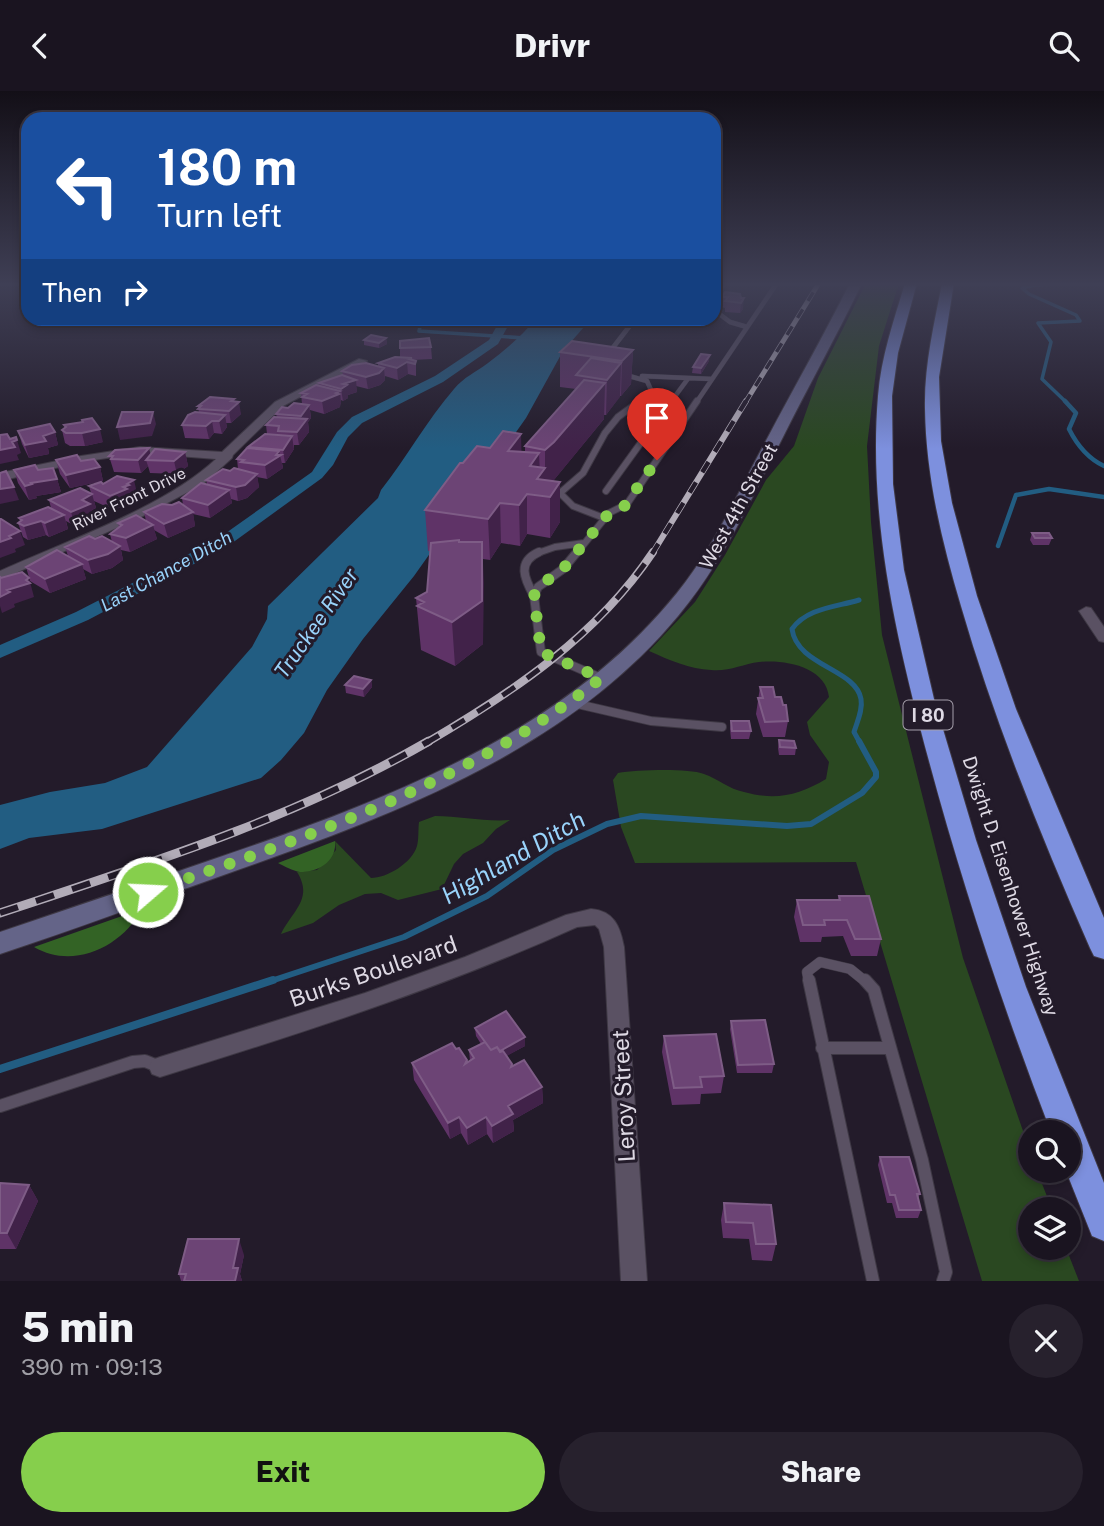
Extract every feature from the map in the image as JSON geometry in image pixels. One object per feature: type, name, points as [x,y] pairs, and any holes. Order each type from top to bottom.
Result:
[{"type":"highway","name":"Dwight D. Eisenhower Highway","points":[[896,339],[886,394],[884,474],[892,563],[917,676],[949,794],[1003,960],[1063,1120]]},
{"type":"highway","points":[[937,339],[932,378],[939,488],[966,591],[992,674],[1035,789],[1104,948]]},
{"type":"highway","points":[[1081,1167],[1104,1224]]},
{"type":"main road","name":"West 4th Street","points":[[0,943],[295,841],[365,814],[473,762],[570,702],[601,678],[670,614],[715,554],[827,339]]},
{"type":"street","name":"River Front Drive","points":[[0,576],[177,494],[199,481],[228,456],[264,415],[279,404],[362,361]]},
{"type":"street","points":[[0,477],[81,459],[140,450],[228,456]]},
{"type":"street","points":[[1086,611],[1104,638]]},
{"type":"street","name":"Burks Boulevard","points":[[160,1067],[266,1035],[475,964],[573,920],[588,916],[599,917]]},
{"type":"street","name":"Leroy Street","points":[[599,917],[612,931],[614,947],[634,1281]]},
{"type":"lane","points":[[602,361],[620,339]]},
{"type":"lane","points":[[534,596],[538,587],[563,569],[604,518],[627,504],[739,339]]},
{"type":"lane","points":[[616,373],[687,380],[712,379]]},
{"type":"lane","points":[[604,518],[566,502],[560,493],[583,473],[605,433],[618,417],[646,397],[651,390],[647,381],[636,376]]},
{"type":"lane","points":[[606,491],[687,380]]},
{"type":"lane","points":[[584,543],[548,549],[529,557],[523,564],[523,575],[534,596],[541,652],[601,678]]},
{"type":"lane","points":[[570,702],[651,721],[722,727]]},
{"type":"lane","points":[[873,1281],[807,972],[820,962],[842,964],[858,971],[874,990],[922,1160],[946,1272],[943,1281]]},
{"type":"lane","points":[[822,1048],[890,1048]]},
{"type":"lane","points":[[0,1107],[133,1062],[145,1061],[160,1067]]},
{"type":"green space","points":[[838,339],[881,339],[867,446],[882,635],[963,958],[1019,1120],[1018,1183],[1042,1183],[1047,1197],[1018,1197],[1018,1260],[1071,1260],[1079,1281],[982,1281],[856,862],[635,863],[621,827],[613,780],[618,773],[662,770],[696,772],[739,791],[767,796],[797,793],[826,779],[829,762],[810,735],[807,722],[829,697],[820,678],[812,672],[792,664],[769,661],[723,670],[703,669],[649,651],[695,602],[725,555],[766,480],[794,446],[818,378]]},
{"type":"green space","points":[[435,816],[510,820],[496,829],[483,843],[463,854],[454,864],[442,889],[398,900],[381,893],[365,894],[339,905],[313,923],[281,934],[300,905],[303,890],[297,872],[317,870],[336,850],[335,841],[371,878],[377,877],[398,868],[410,858],[417,846],[419,822]]},
{"type":"green space","points":[[335,841],[330,860],[314,870],[300,872],[278,863]]},
{"type":"green space","points":[[142,909],[122,934],[95,951],[65,956],[49,954],[34,947]]},
{"type":"water","name":"Truckee River","points":[[517,339],[574,339],[563,351],[526,418],[414,576],[363,639],[327,690],[304,733],[281,760],[261,778],[102,829],[29,838],[0,849],[0,805],[50,792],[105,783],[147,767],[252,647],[267,619],[268,606],[378,498],[381,490],[454,389]]},
{"type":"building","points":[[366,339],[385,339],[379,343],[364,340]]},
{"type":"building","points":[[429,339],[431,347],[400,348],[400,341]]},
{"type":"building","points":[[572,341],[633,350],[622,361],[560,352]]},
{"type":"building","points":[[701,354],[710,355],[701,368],[693,367]]},
{"type":"building","points":[[395,357],[412,358],[409,359],[416,361],[415,364],[407,362],[397,368],[378,363]]},
{"type":"building","points":[[591,358],[621,363],[607,380],[576,375]]},
{"type":"building","points":[[366,363],[384,368],[379,373],[366,377],[342,371],[352,365]]},
{"type":"building","points":[[342,375],[356,380],[343,384],[347,385],[341,389],[319,383]]},
{"type":"building","points":[[584,380],[605,383],[545,450],[525,446]]},
{"type":"building","points":[[316,385],[340,391],[336,393],[339,394],[322,401],[302,397],[307,394],[301,393]]},
{"type":"building","points":[[210,397],[234,399],[231,401],[239,402],[229,411],[198,409],[201,406],[198,406]]},
{"type":"building","points":[[294,403],[309,405],[301,416],[276,414],[282,407],[288,408]]},
{"type":"building","points":[[122,412],[153,412],[150,423],[117,427]]},
{"type":"building","points":[[195,412],[225,415],[219,421],[212,421],[206,426],[182,425],[188,415]]},
{"type":"building","points":[[274,417],[307,419],[297,432],[278,431],[279,426],[266,425]]},
{"type":"building","points":[[92,418],[100,429],[82,433],[66,433],[62,430],[66,427],[64,425]]},
{"type":"building","points":[[50,424],[55,432],[43,436],[46,441],[25,445],[18,431]]},
{"type":"building","points":[[503,431],[521,434],[508,451],[539,453],[530,466],[545,468],[537,479],[560,482],[550,497],[527,494],[519,505],[500,503],[488,519],[425,510],[460,463],[463,463],[477,446],[490,448]]},
{"type":"building","points":[[7,434],[10,439],[16,437],[17,440],[12,442],[15,447],[0,450],[0,435]]},
{"type":"building","points":[[265,434],[292,436],[283,450],[248,447]]},
{"type":"building","points":[[149,448],[138,460],[111,459],[113,456],[109,456],[115,450]]},
{"type":"building","points":[[247,448],[279,451],[276,455],[281,455],[265,465],[241,462],[244,460],[237,459]]},
{"type":"building","points":[[155,449],[185,452],[174,461],[146,460]]},
{"type":"building","points":[[77,455],[81,461],[94,459],[100,467],[66,475],[56,460]]},
{"type":"building","points":[[35,465],[38,470],[53,468],[57,479],[25,486],[14,470]]},
{"type":"building","points":[[234,468],[257,474],[245,485],[236,487],[206,480],[223,469],[230,471]]},
{"type":"building","points":[[6,471],[14,487],[0,489],[0,473]]},
{"type":"building","points":[[117,476],[134,480],[123,487],[127,489],[110,496],[89,486],[101,482],[103,484]]},
{"type":"building","points":[[201,483],[229,490],[208,505],[182,498]]},
{"type":"building","points":[[80,488],[92,494],[82,500],[90,504],[71,512],[49,500]]},
{"type":"building","points":[[179,502],[193,512],[164,524],[144,512],[162,504],[172,505]]},
{"type":"building","points":[[48,507],[64,515],[45,523],[41,521],[24,526],[18,523],[22,520],[19,518]]},
{"type":"building","points":[[136,515],[153,525],[126,538],[110,534],[122,525],[118,523]]},
{"type":"building","points":[[0,519],[20,531],[0,542]]},
{"type":"building","points":[[1032,533],[1049,533],[1052,538],[1035,538]]},
{"type":"building","points":[[89,536],[95,539],[102,536],[120,546],[108,554],[88,560],[65,547]]},
{"type":"building","points":[[459,540],[482,542],[482,601],[452,622],[417,606],[424,602],[416,598],[427,592],[431,543]]},
{"type":"building","points":[[57,550],[82,564],[45,579],[26,567]]},
{"type":"building","points":[[22,572],[29,578],[26,580],[30,583],[7,590],[10,592],[0,597],[0,577]]},
{"type":"building","points":[[354,676],[371,680],[363,689],[345,685]]},
{"type":"building","points":[[760,687],[773,687],[775,697],[781,697],[783,705],[786,705],[788,721],[765,722],[758,698],[763,698]]},
{"type":"building","points":[[731,721],[749,721],[751,731],[732,731]]},
{"type":"building","points":[[779,740],[794,741],[796,748],[780,747]]},
{"type":"building","points":[[839,896],[869,896],[881,939],[855,939],[847,920],[824,920],[825,925],[803,925],[797,900],[840,900]]},
{"type":"building","points":[[506,1011],[525,1037],[500,1051],[497,1047],[491,1050],[475,1028]]},
{"type":"building","points":[[765,1020],[774,1064],[738,1065],[731,1021]]},
{"type":"building","points":[[716,1034],[724,1076],[700,1077],[702,1087],[674,1088],[664,1036]]},
{"type":"building","points":[[485,1042],[491,1050],[497,1047],[500,1052],[503,1051],[512,1064],[511,1067],[524,1060],[542,1087],[508,1106],[513,1114],[492,1126],[486,1117],[467,1128],[459,1117],[448,1123],[412,1063],[452,1043],[467,1060],[465,1064],[474,1058],[469,1050]]},
{"type":"building","points":[[880,1157],[909,1157],[920,1194],[917,1194],[921,1210],[899,1210],[895,1195],[890,1195]]},
{"type":"building","points":[[0,1183],[29,1185],[7,1233],[0,1233]]},
{"type":"building","points":[[724,1203],[771,1205],[776,1244],[756,1244],[753,1223],[726,1222]]},
{"type":"building","points":[[188,1239],[239,1239],[233,1268],[238,1268],[235,1281],[184,1281],[186,1274],[179,1274]]},
{"type":"waterway","name":"Last Chance Ditch","points":[[0,652],[82,616],[222,543],[317,475],[326,465],[342,435],[357,420],[439,379],[496,339]]},
{"type":"waterway","name":"Highland Ditch","points":[[1049,339],[1051,342],[1042,379],[1066,402]]},
{"type":"waterway","name":"Highland Ditch","points":[[1066,402],[1076,413],[1069,429],[1072,435],[1088,455],[1104,466]]},
{"type":"waterway","name":"Highland Ditch","points":[[998,546],[1016,495],[1049,489],[1104,497]]},
{"type":"waterway","name":"Highland Ditch","points":[[859,600],[814,612],[792,629],[796,641],[804,651],[857,689],[861,707],[854,732],[860,743]]},
{"type":"waterway","name":"Highland Ditch","points":[[268,982],[404,937],[487,896],[553,850],[607,824],[641,816],[787,826],[811,824],[862,793],[876,777],[876,772],[859,741]]},
{"type":"waterway","name":"Highland Ditch","points":[[0,1069],[273,980]]},
{"type":"railway","points":[[745,403],[785,339]]},
{"type":"railway","points":[[652,554],[746,401]]},
{"type":"railway","points":[[426,743],[490,704],[551,660],[606,611],[653,552]]},
{"type":"railway","points":[[0,913],[164,858],[273,817],[378,769],[429,741]]},
{"type":"route","points":[[148,892],[295,841],[415,791],[528,731],[561,710],[601,678],[541,652],[538,647],[534,596],[538,587],[563,569],[609,513],[627,504],[657,460]]}]
